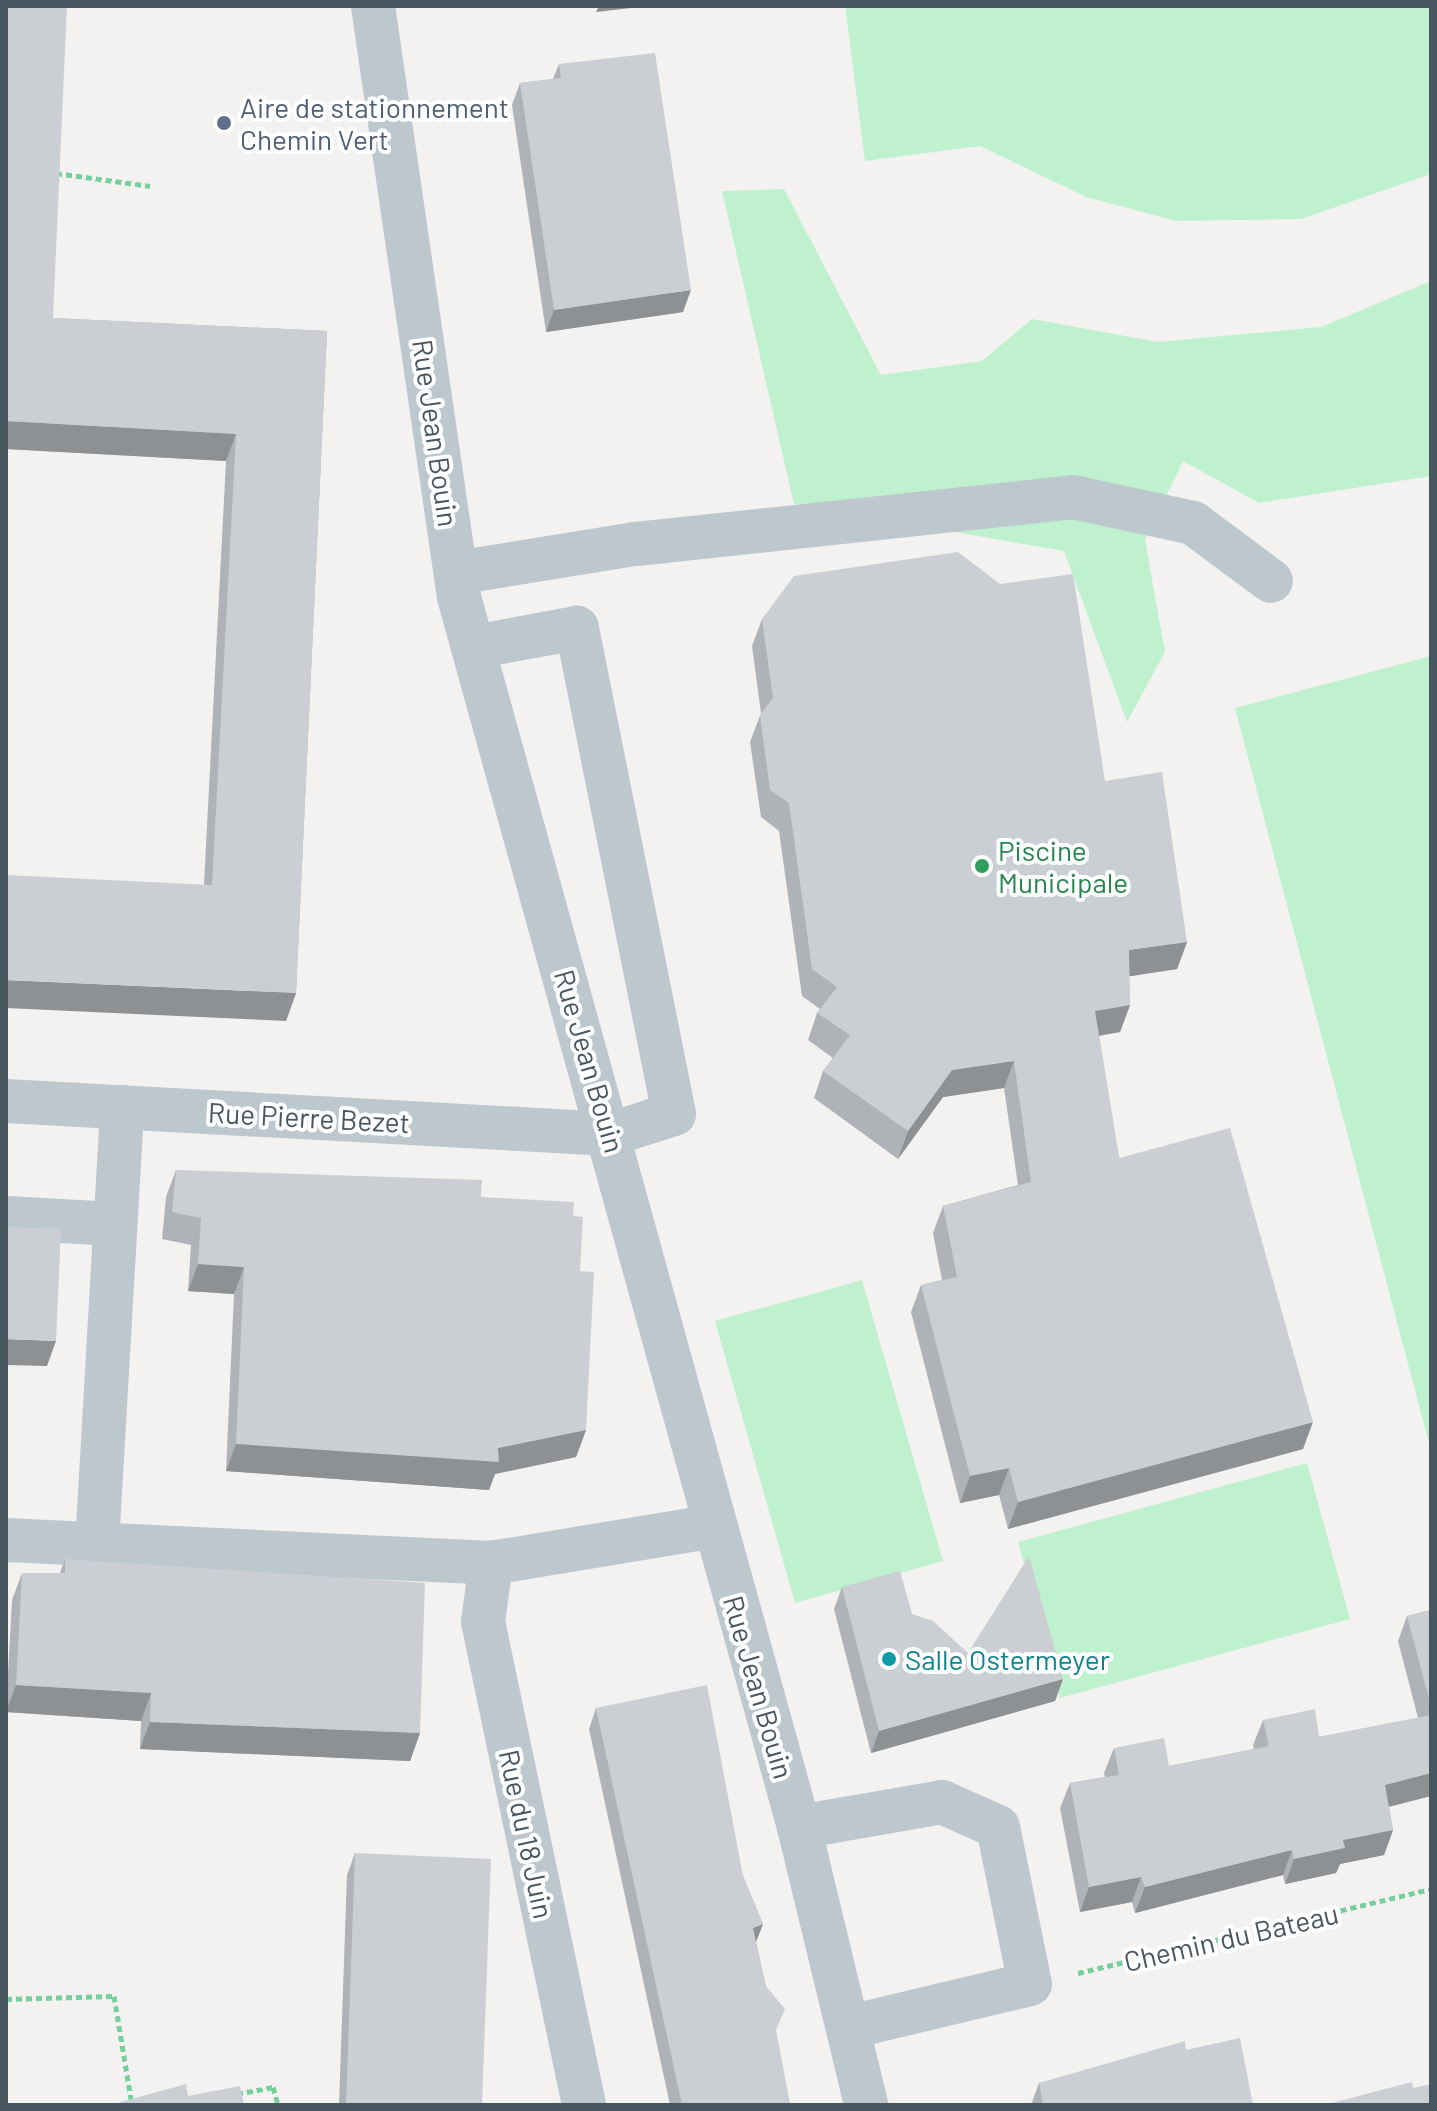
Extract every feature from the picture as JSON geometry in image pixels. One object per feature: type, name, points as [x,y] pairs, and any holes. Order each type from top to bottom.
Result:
[{"type":"street","name":"Rue Jean Bouin","points":[[373,6],[456,573],[473,647],[611,1134],[799,1827],[866,2105]]},
{"type":"street","points":[[456,573],[636,544],[1073,497],[1193,523],[1271,581]]},
{"type":"street","points":[[473,647],[577,628],[674,1114],[611,1134]]},
{"type":"street","name":"Rue Pierre Bezet","points":[[6,1101],[611,1134]]},
{"type":"street","points":[[97,1545],[122,1107]]},
{"type":"street","points":[[6,1218],[115,1224]]},
{"type":"street","points":[[6,1540],[491,1563],[715,1526]]},
{"type":"street","name":"Rue du 18 Juin","points":[[491,1563],[483,1622],[584,2105]]},
{"type":"street","points":[[799,1827],[942,1802],[998,1827],[1030,1984],[849,2027]]},
{"type":"path","points":[[51,172],[150,186]]},
{"type":"path","name":"Chemin du Bateau","points":[[1030,1984],[1431,1889]]},
{"type":"path","points":[[6,1999],[114,1996],[132,2105]]},
{"type":"path","points":[[226,2096],[273,2087],[278,2105]]},
{"type":"green space","points":[[845,6],[1431,6],[1431,174],[1301,219],[1176,221],[1086,197],[980,146],[865,161]]},
{"type":"green space","points":[[784,189],[881,375],[982,361],[1032,319],[1158,342],[1321,327],[1431,281],[1431,476],[1259,503],[1183,461],[1145,540],[1165,652],[1127,722],[1064,551],[794,504],[722,191]]},
{"type":"green space","points":[[1431,656],[1431,1451],[1235,708]]},
{"type":"green space","points":[[862,1280],[943,1561],[795,1603],[715,1321]]},
{"type":"green space","points":[[1307,1463],[1350,1619],[1060,1698],[1018,1542]]},
{"type":"building","points":[[6,6],[67,6],[53,318],[327,331],[296,993],[6,980],[6,875],[212,885],[236,434],[6,421]]},
{"type":"building","points":[[655,53],[691,290],[554,310],[520,83],[561,78],[559,64]]},
{"type":"building","points":[[958,552],[1000,584],[1073,574],[1105,781],[1162,772],[1187,942],[1129,950],[1130,1005],[1095,1011],[1119,1158],[1230,1128],[1313,1422],[1018,1502],[1009,1468],[970,1476],[921,1285],[957,1277],[943,1206],[1031,1182],[1014,1061],[952,1070],[908,1131],[823,1071],[850,1035],[817,1013],[837,987],[812,969],[789,803],[770,790],[760,715],[773,698],[762,619],[794,576]]},
{"type":"building","points":[[176,1170],[482,1180],[481,1197],[574,1202],[573,1216],[583,1217],[580,1271],[594,1272],[586,1430],[498,1448],[499,1462],[236,1444],[244,1267],[198,1264],[201,1218],[172,1212]]},
{"type":"building","points":[[6,1227],[61,1229],[56,1341],[6,1339]]},
{"type":"building","name":"Salle Ostermeyer","points":[[1029,1556],[1063,1679],[879,1731],[842,1587],[900,1571],[912,1614],[933,1621],[968,1653]]},
{"type":"building","points":[[65,1559],[425,1583],[420,1733],[150,1722],[151,1693],[16,1685],[22,1573],[65,1573]]},
{"type":"building","points":[[1431,1610],[1431,1706],[1407,1616]]},
{"type":"building","points":[[707,1685],[743,1876],[763,1924],[753,1928],[765,1985],[785,2009],[776,2030],[790,2105],[682,2105],[596,1708]]},
{"type":"building","points":[[1315,1709],[1319,1737],[1431,1715],[1431,1773],[1385,1785],[1393,1830],[1343,1840],[1345,1848],[1294,1859],[1292,1850],[1145,1887],[1141,1877],[1089,1887],[1070,1783],[1119,1775],[1114,1748],[1164,1738],[1169,1766],[1269,1746],[1263,1720]]},
{"type":"building","points":[[355,1853],[491,1859],[482,2105],[346,2105]]},
{"type":"building","points":[[1240,2038],[1253,2105],[1043,2105],[1039,2083],[1185,2041],[1186,2050]]},
{"type":"building","points":[[1412,2082],[1413,2088],[1431,2084],[1431,2105],[1324,2105]]},
{"type":"building","points":[[186,2084],[188,2096],[240,2086],[244,2105],[110,2105]]},
{"type":"place","name":"Aire de stationnement Chemin Vert","points":[[224,123]]},
{"type":"place","name":"Piscine Municipale","points":[[982,866]]},
{"type":"place","name":"Salle Ostermeyer","points":[[889,1659]]}]
